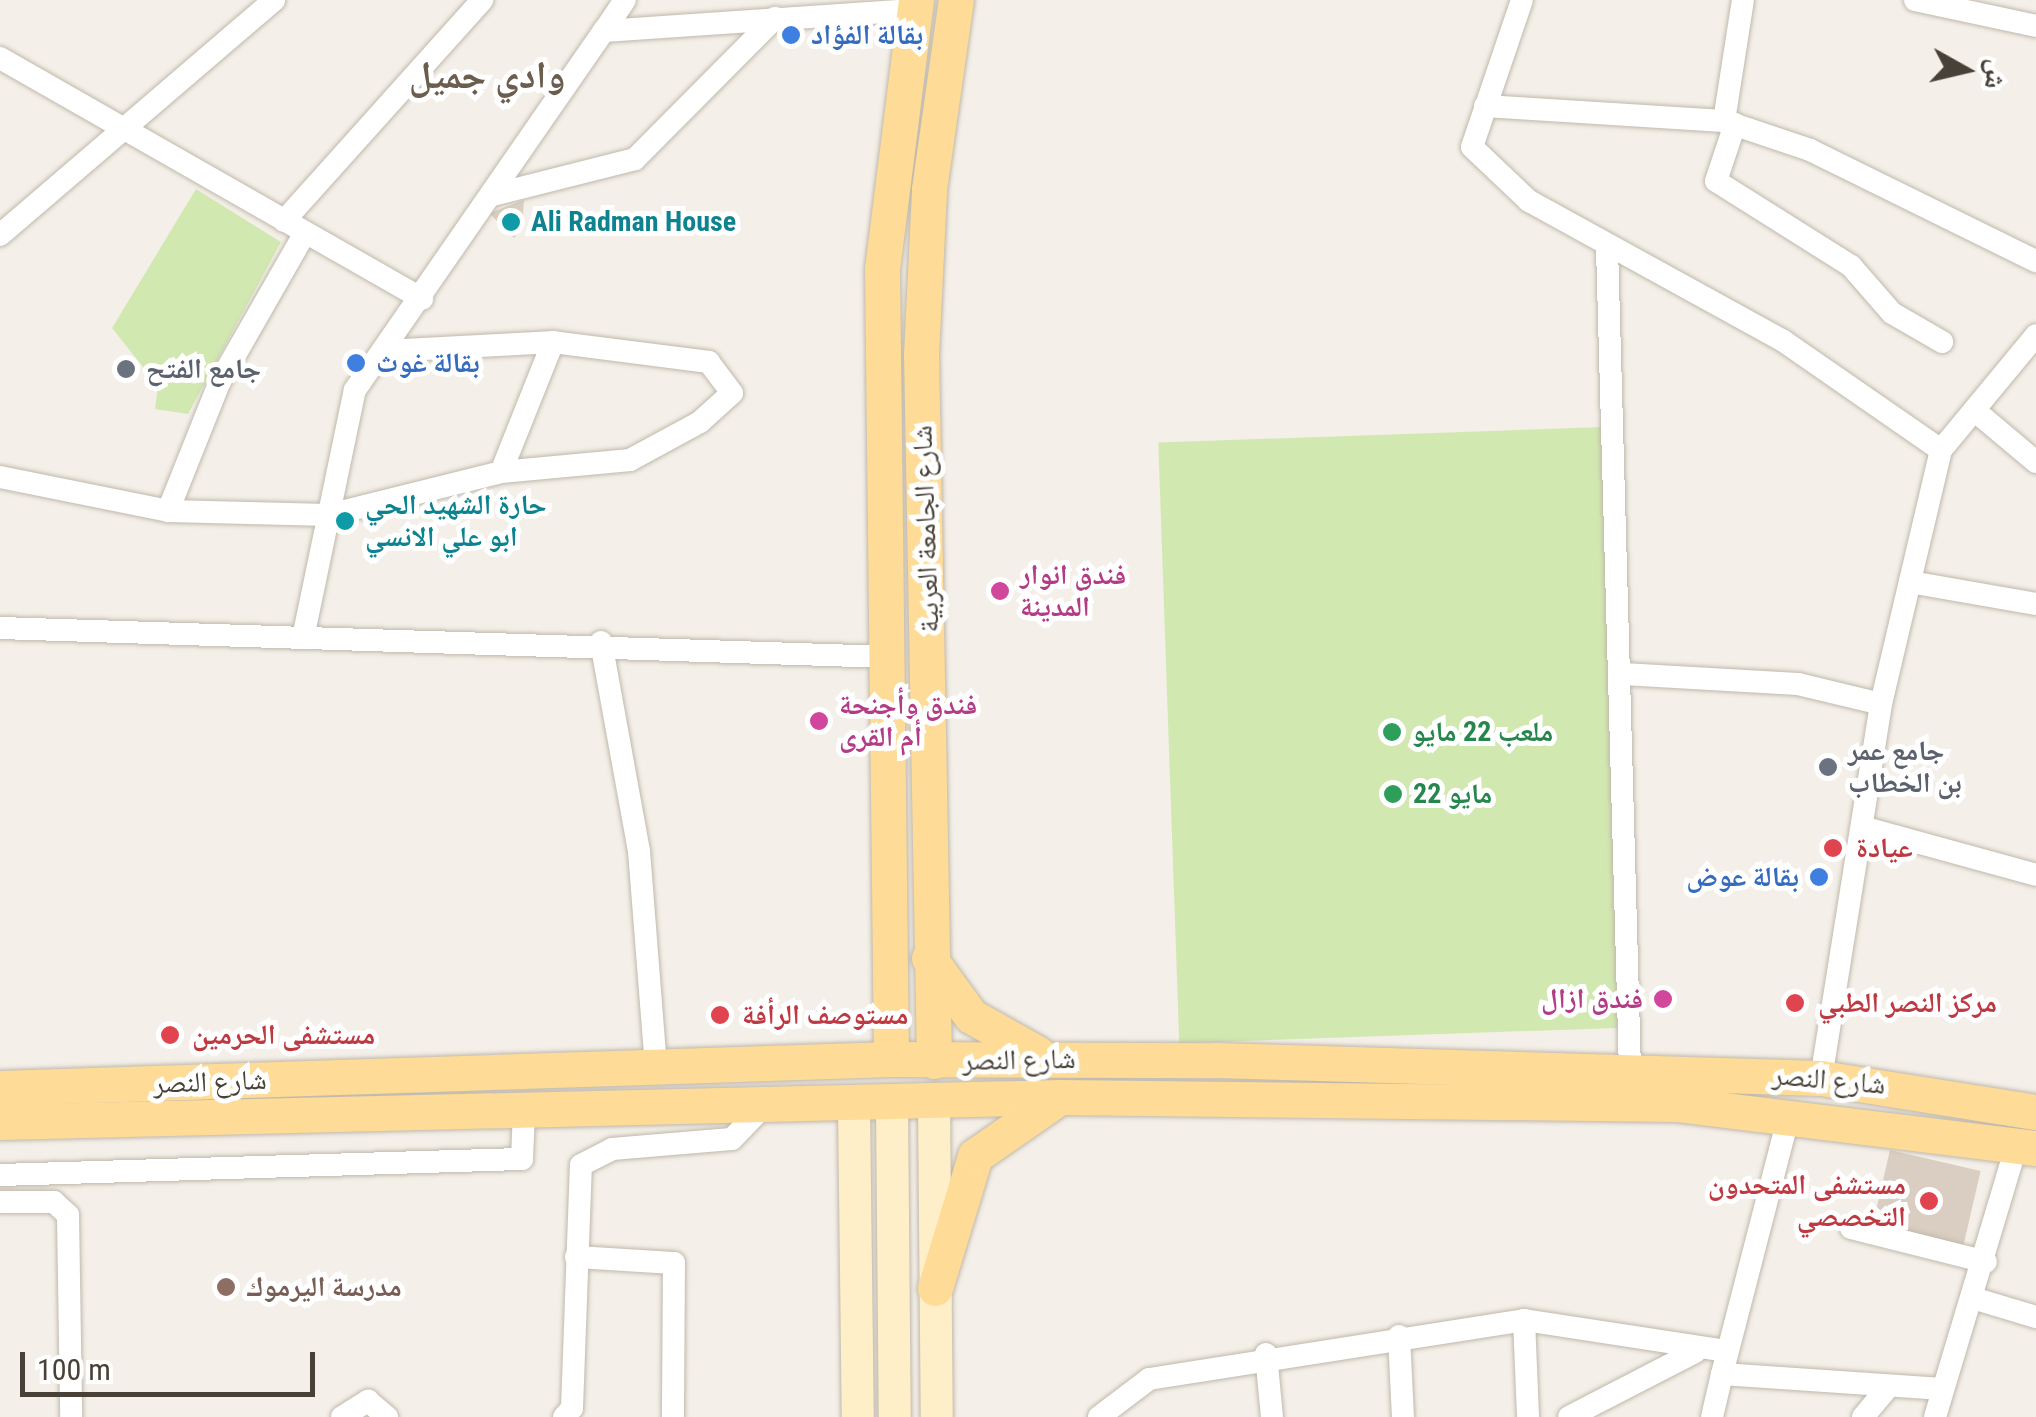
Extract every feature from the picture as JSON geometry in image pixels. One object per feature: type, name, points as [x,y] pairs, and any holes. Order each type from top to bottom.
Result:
[{"type":"main road","name":"شارع الجامعة العربية","points":[[934,1061],[928,957],[921,355],[928,189],[956,0]]},
{"type":"main road","name":"شارع الجامعة العربية","points":[[876,1059],[890,955],[882,269],[915,5]]},
{"type":"main road","points":[[928,957],[991,1032],[1027,1052],[1072,1058]]},
{"type":"main road","name":"شارع النصر","points":[[0,1088],[656,1065],[1072,1058],[1821,1078],[2036,1112]]},
{"type":"main road","points":[[1182,1060],[1185,1102]]},
{"type":"main road","points":[[1237,1103],[1227,1082],[1238,1061]]},
{"type":"main road","points":[[520,1072],[524,1110]]},
{"type":"main road","points":[[459,1073],[477,1084],[476,1106],[463,1115]]},
{"type":"main road","points":[[935,1288],[975,1156],[1060,1098]]},
{"type":"main road","name":"شارع النصر","points":[[0,1122],[854,1107],[1060,1098],[1237,1103],[1676,1104],[2027,1146]]},
{"type":"street","points":[[0,235],[274,0]]},
{"type":"street","points":[[284,221],[482,0]]},
{"type":"street","points":[[303,638],[355,390],[422,299],[625,0]]},
{"type":"street","points":[[1522,0],[1472,147],[1529,202],[1782,340],[1941,450]]},
{"type":"street","points":[[1744,0],[1730,122],[1716,181],[1851,266],[1892,313],[1942,342]]},
{"type":"street","points":[[1915,0],[2036,26]]},
{"type":"street","points":[[604,31],[915,5]]},
{"type":"street","points":[[493,195],[635,159],[775,18]]},
{"type":"street","points":[[0,58],[284,221],[302,238],[422,299]]},
{"type":"street","points":[[1485,106],[1730,122],[1810,150],[2036,261]]},
{"type":"street","points":[[168,511],[220,381],[302,238]]},
{"type":"street","points":[[1607,247],[1623,674],[1630,1070]]},
{"type":"street","points":[[1821,1078],[1880,704],[1941,450],[2036,336]]},
{"type":"street","points":[[0,476],[168,511],[329,515],[501,472],[630,460],[700,422],[732,392],[709,362],[554,342],[386,351]]},
{"type":"street","points":[[501,472],[554,342]]},
{"type":"street","points":[[1974,410],[2036,462]]},
{"type":"street","points":[[1910,582],[2036,604]]},
{"type":"street","points":[[0,628],[601,642],[888,657]]},
{"type":"street","points":[[601,642],[639,852],[656,1065]]},
{"type":"street","points":[[1623,674],[1798,684],[1880,704]]},
{"type":"street","points":[[1862,827],[2036,875]]},
{"type":"street","points":[[934,1101],[937,1417]]},
{"type":"street","points":[[892,1104],[896,1417]]},
{"type":"street","points":[[564,1417],[572,1408],[576,1180],[586,1159],[732,1139],[764,1106]]},
{"type":"street","points":[[854,1107],[858,1417]]},
{"type":"street","points":[[0,1175],[522,1160],[524,1110]]},
{"type":"street","points":[[1712,1417],[1789,1115]]},
{"type":"street","points":[[1935,1417],[2027,1146]]},
{"type":"street","points":[[0,1202],[54,1202],[68,1216],[71,1417]]},
{"type":"street","points":[[1851,1228],[1986,1262]]},
{"type":"street","points":[[576,1257],[674,1264],[673,1417]]},
{"type":"street","points":[[1976,1299],[2036,1317]]},
{"type":"street","points":[[1098,1417],[1149,1379],[1266,1354],[1524,1320],[1694,1352],[1724,1363],[1890,1386],[1942,1389]]},
{"type":"street","points":[[1524,1320],[1528,1417]]},
{"type":"street","points":[[1398,1336],[1402,1417]]},
{"type":"street","points":[[1569,1417],[1694,1352]]},
{"type":"street","points":[[1266,1354],[1272,1417]]},
{"type":"street","points":[[1863,1417],[1890,1386]]},
{"type":"street","points":[[342,1417],[360,1401],[387,1417]]},
{"type":"green space","points":[[196,189],[281,242],[188,414],[155,409],[158,386],[112,328]]},
{"type":"green space","name":"ملعب 22 مايو","points":[[1603,427],[1624,1028],[1179,1043],[1158,443]]},
{"type":"building","name":"Ali Radman House","points":[[524,200],[522,229],[514,238],[489,213]]},
{"type":"building","name":"مستشفى المتحدون التخصصي","points":[[1890,1150],[1981,1171],[1962,1252],[1871,1231]]},
{"type":"place","name":"بقالة الفؤاد","points":[[791,35]]},
{"type":"place","name":"Ali Radman House","points":[[511,222]]},
{"type":"place","name":"بقالة غوث","points":[[356,363]]},
{"type":"place","name":"جامع الفتح","points":[[126,369]]},
{"type":"place","name":"حارة الشهيد الحي ابو علي الانسي","points":[[345,521]]},
{"type":"place","name":"فندق انوار المدينة","points":[[1000,591]]},
{"type":"place","name":"فندق وأجنحة أم القرى","points":[[819,721]]},
{"type":"place","name":"ملعب 22 مايو","points":[[1392,732]]},
{"type":"place","name":"جامع عمر بن الخطاب","points":[[1828,767]]},
{"type":"place","name":"22 مايو","points":[[1393,794]]},
{"type":"place","name":"عيادة","points":[[1833,848]]},
{"type":"place","name":"بقالة عوض","points":[[1819,877]]},
{"type":"place","name":"فندق ازال","points":[[1663,999]]},
{"type":"place","name":"مركز النصر الطبي","points":[[1795,1003]]},
{"type":"place","name":"مستوصف الرأفة","points":[[720,1015]]},
{"type":"place","name":"مستشفى الحرمين","points":[[170,1035]]},
{"type":"place","name":"مستشفى المتحدون التخصصي","points":[[1929,1201]]},
{"type":"place","name":"مدرسة اليرموك","points":[[226,1287]]},
{"type":"district","name":"وادي جميل","points":[[487,76]]}]
